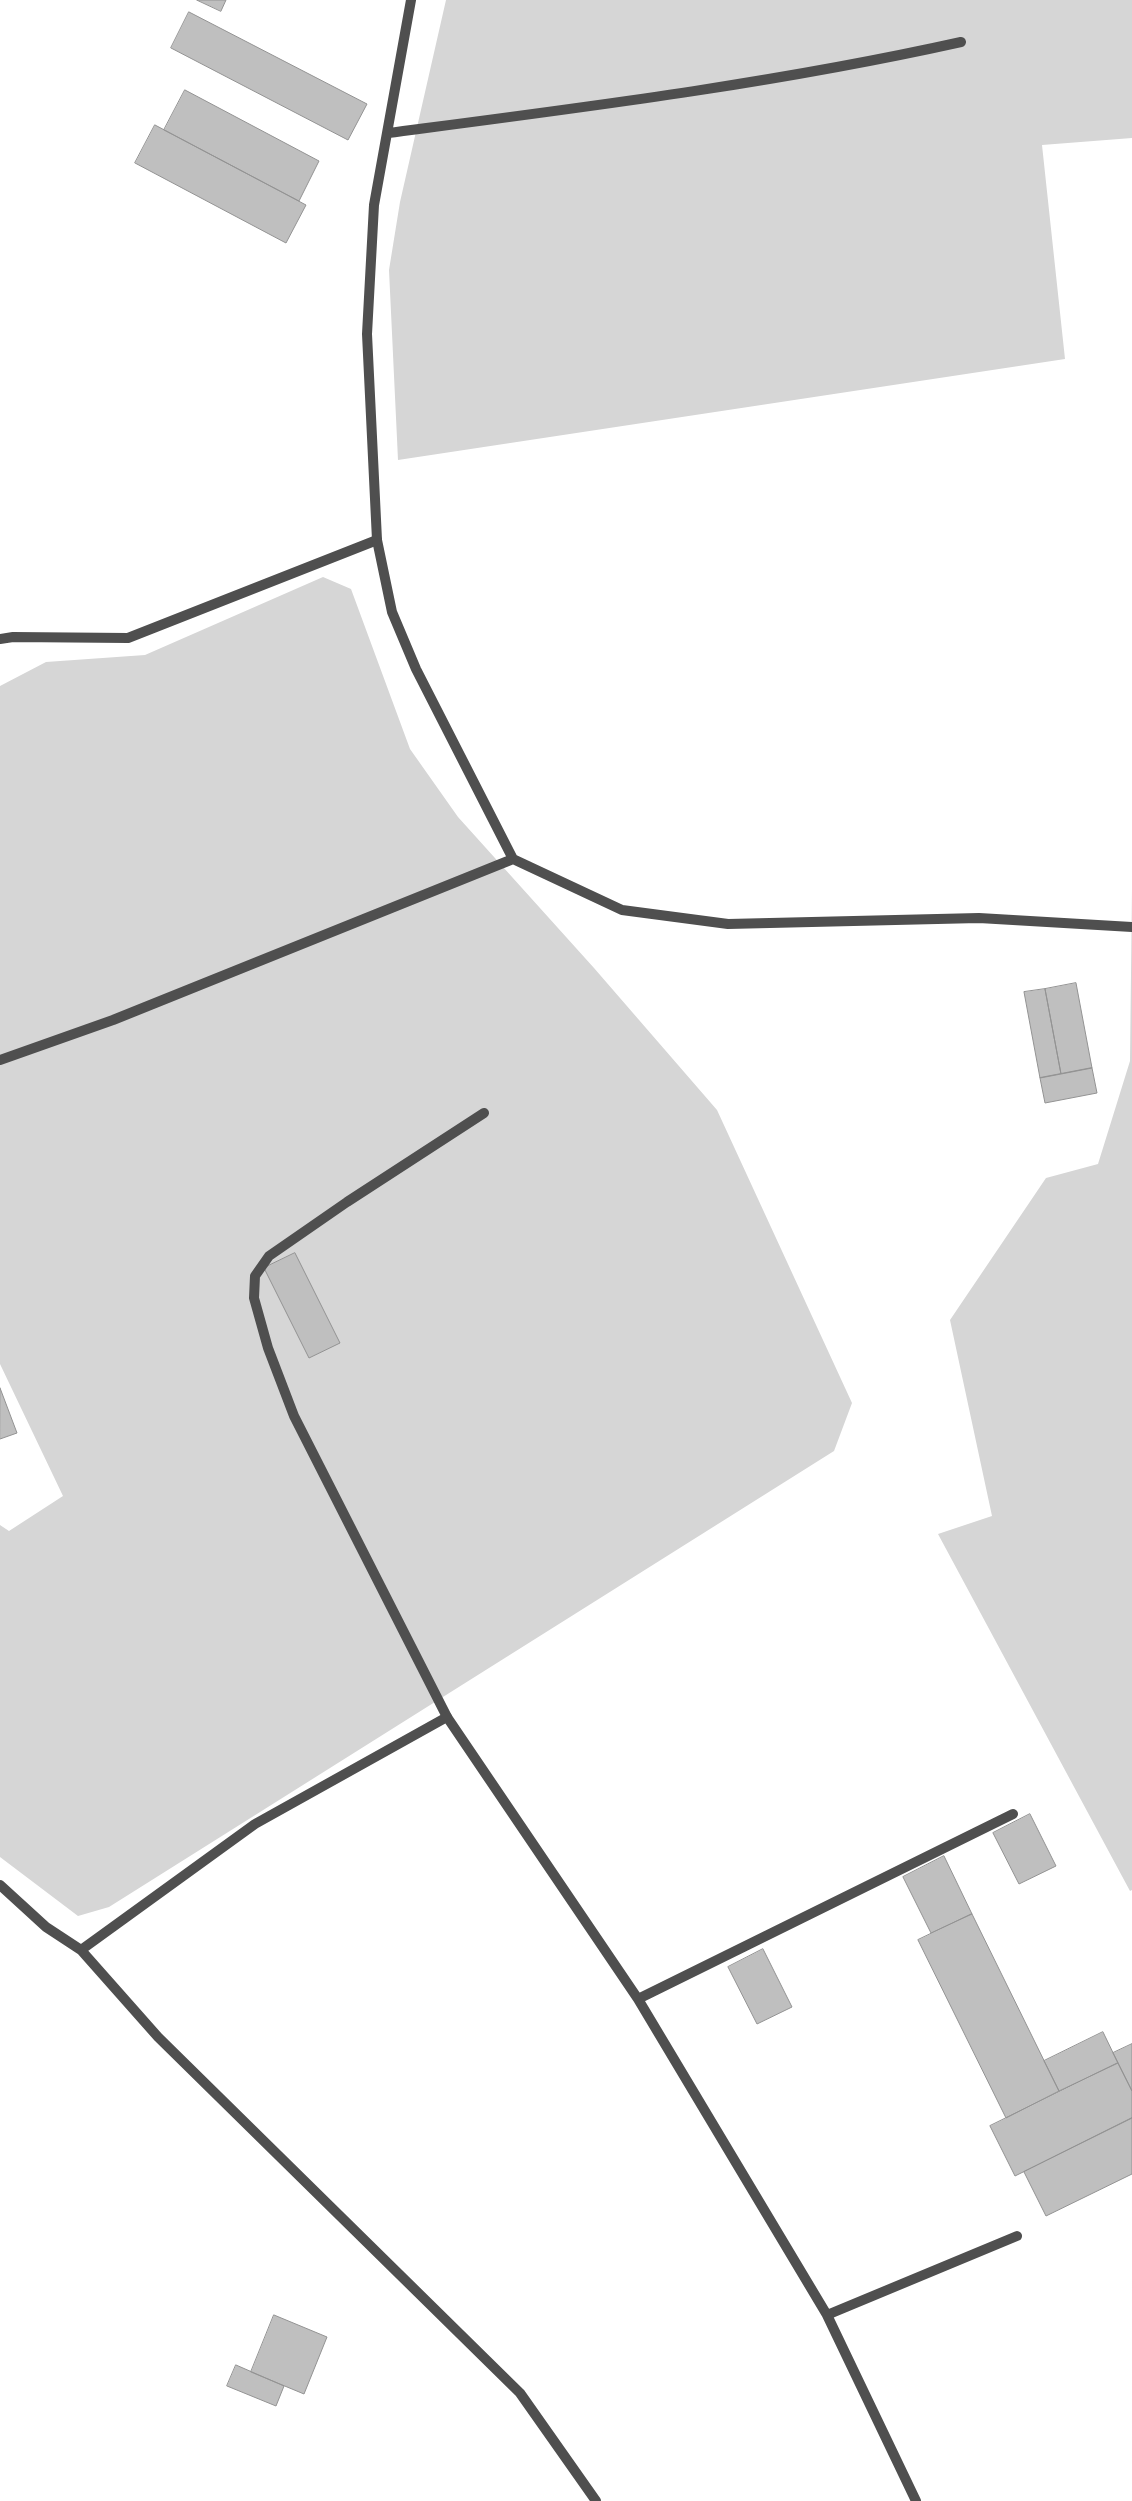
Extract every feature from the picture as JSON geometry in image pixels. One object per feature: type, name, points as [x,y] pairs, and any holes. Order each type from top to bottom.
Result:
[{"type":"street","points":[[411,0],[374,205],[367,334],[377,540],[392,612],[416,669],[513,859],[622,910],[728,924],[979,918],[1132,927]]},
{"type":"street","points":[[388,133],[626,102],[910,53],[961,42]]},
{"type":"street","points":[[0,639],[13,637],[128,638],[377,540]]},
{"type":"street","points":[[0,1060],[113,1020],[513,859]]},
{"type":"street","points":[[484,1113],[347,1202],[269,1256],[255,1276],[254,1298],[268,1348],[294,1416],[447,1717],[638,1999],[827,2315],[916,2501]]},
{"type":"street","points":[[81,1950],[255,1824],[447,1717]]},
{"type":"street","points":[[638,1999],[1013,1814]]},
{"type":"street","points":[[0,1885],[46,1927],[81,1950],[158,2037],[520,2394],[596,2501]]},
{"type":"street","points":[[827,2315],[1017,2236]]},
{"type":"shaded area","points":[[446,0],[1132,0],[1132,138],[1042,145],[1065,359],[398,460],[389,270],[400,202]]},
{"type":"shaded area","points":[[323,577],[351,589],[410,749],[458,817],[594,968],[717,1110],[852,1403],[834,1451],[109,1907],[78,1916],[0,1857],[0,1525],[9,1531],[63,1496],[0,1364],[0,686],[46,662],[145,655]]},
{"type":"shaded area","points":[[1132,888],[1132,1890],[1130,1891],[938,1534],[992,1516],[950,1320],[1046,1178],[1098,1164],[1130,1061]]},
{"type":"building","points":[[197,0],[226,0],[221,11]]},
{"type":"building","points":[[189,12],[367,104],[348,140],[171,48]]},
{"type":"building","points":[[185,90],[319,161],[299,201],[164,130]]},
{"type":"building","points":[[155,125],[306,205],[286,243],[135,163]]},
{"type":"building","points":[[1076,983],[1092,1068],[1061,1074],[1045,989]]},
{"type":"building","points":[[1045,989],[1061,1074],[1040,1078],[1024,992]]},
{"type":"building","points":[[1092,1068],[1097,1093],[1045,1103],[1040,1078]]},
{"type":"building","points":[[295,1253],[340,1343],[309,1358],[264,1268]]},
{"type":"building","points":[[0,1388],[17,1433],[0,1439]]},
{"type":"building","points":[[1030,1814],[1056,1866],[1019,1884],[993,1833]]},
{"type":"building","points":[[944,1856],[972,1914],[931,1933],[903,1877]]},
{"type":"building","points":[[972,1914],[1059,2091],[1006,2118],[918,1940]]},
{"type":"building","points":[[763,1949],[792,2007],[757,2024],[728,1967]]},
{"type":"building","points":[[1103,2032],[1118,2063],[1059,2091],[1044,2061]]},
{"type":"building","points":[[1132,2044],[1132,2091],[1113,2053]]},
{"type":"building","points":[[1118,2063],[1132,2091],[1132,2118],[1015,2176],[990,2126]]},
{"type":"building","points":[[1132,2118],[1132,2174],[1046,2216],[1024,2172]]},
{"type":"building","points":[[274,2315],[327,2337],[304,2394],[251,2372]]},
{"type":"building","points":[[236,2365],[284,2386],[276,2406],[227,2386]]}]
